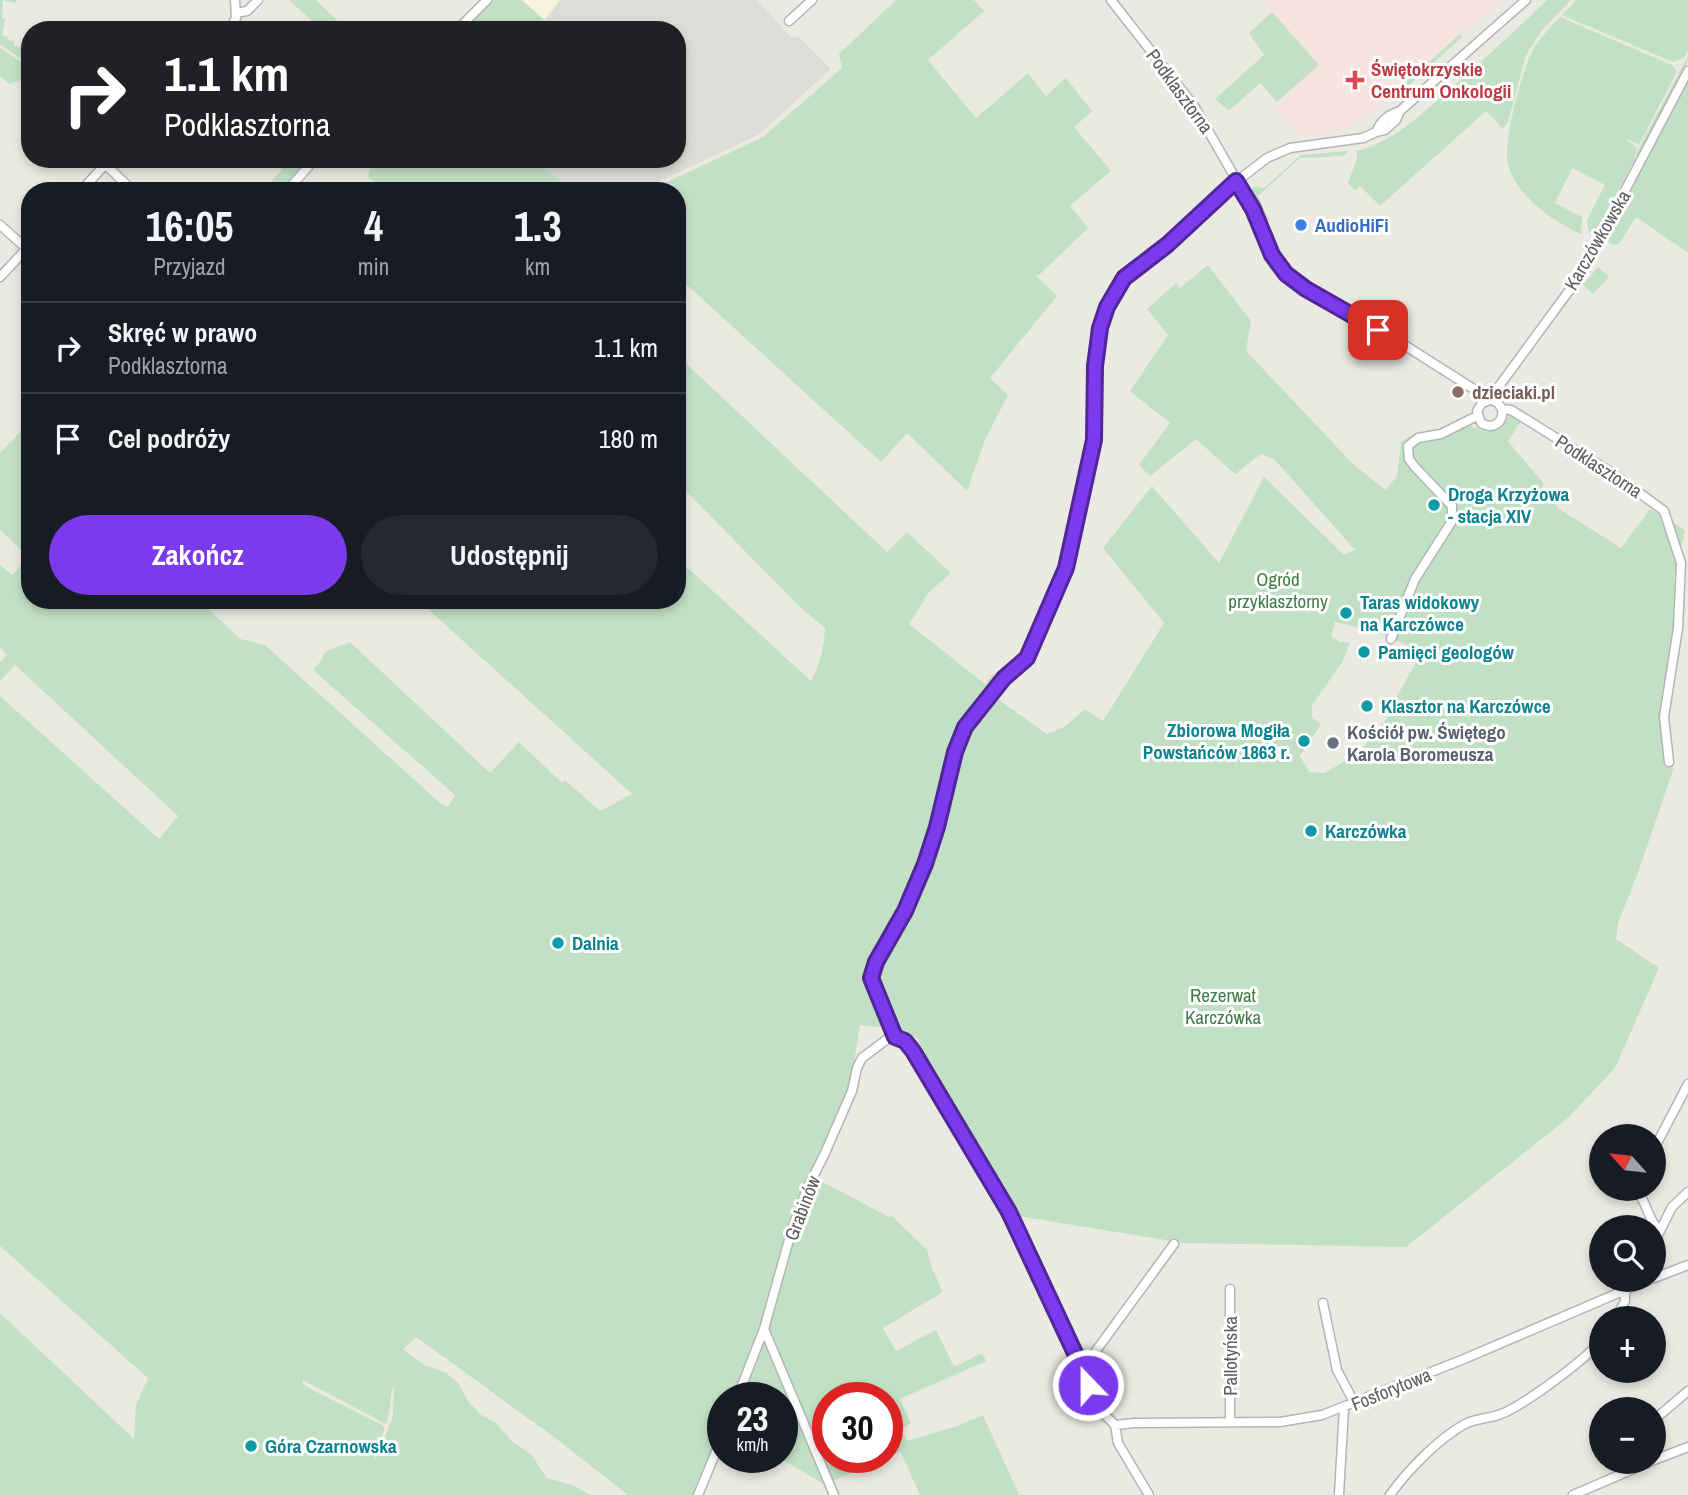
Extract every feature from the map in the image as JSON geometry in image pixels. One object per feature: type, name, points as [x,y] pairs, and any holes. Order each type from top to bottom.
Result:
[{"type":"street","points":[[234,21],[235,0]]},
{"type":"street","points":[[236,13],[247,10],[258,0]]},
{"type":"street","points":[[466,21],[487,0]]},
{"type":"street","points":[[789,21],[812,0]]},
{"type":"street","name":"Podklasztorna","points":[[1111,0],[1194,106],[1253,209],[1272,255],[1294,280],[1434,363],[1489,400],[1498,403],[1502,409],[1511,410],[1614,474],[1664,511],[1681,563],[1678,628],[1664,718],[1669,762]]},
{"type":"street","points":[[1149,1495],[1118,1443],[1115,1425],[1095,1405],[1081,1366],[998,1192],[913,1051],[905,1041],[895,1037],[871,978],[876,962],[905,911],[925,864],[955,752],[965,727],[1004,678],[1027,658],[1066,568],[1094,440],[1095,366],[1100,328],[1107,307],[1124,278],[1167,245],[1236,181],[1267,158],[1286,149],[1353,141],[1385,130],[1401,111],[1526,0]]},
{"type":"street","name":"Karczówkowska","points":[[1489,400],[1585,265],[1688,71]]},
{"type":"street","points":[[89,182],[102,168]]},
{"type":"street","points":[[112,168],[125,182]]},
{"type":"street","points":[[295,182],[307,168]]},
{"type":"street","points":[[0,225],[21,241]]},
{"type":"street","points":[[0,277],[21,255]]},
{"type":"street","points":[[1477,416],[1479,407],[1489,400]]},
{"type":"street","points":[[1477,416],[1485,425],[1493,426],[1502,419],[1502,409]]},
{"type":"street","points":[[1391,639],[1415,579],[1452,521],[1452,506],[1414,466],[1409,459],[1408,446],[1418,438],[1441,434],[1477,416]]},
{"type":"street","name":"Grabinów","points":[[743,1382],[764,1329],[792,1229],[852,1091],[857,1068],[862,1058],[881,1043],[895,1037]]},
{"type":"street","points":[[1666,1126],[1688,1084]]},
{"type":"street","points":[[1666,1220],[1674,1205],[1688,1192]]},
{"type":"street","points":[[1081,1366],[1090,1359],[1174,1244]]},
{"type":"street","name":"Fosforytowa","points":[[1666,1273],[1688,1265]]},
{"type":"street","name":"Pallotyńska","points":[[1230,1289],[1230,1422]]},
{"type":"street","name":"Fosforytowa","points":[[1115,1425],[1291,1422],[1355,1404],[1623,1292]]},
{"type":"street","points":[[1323,1303],[1337,1370],[1355,1404]]},
{"type":"street","points":[[764,1329],[834,1495]]},
{"type":"street","points":[[1390,1495],[1415,1466],[1461,1426],[1512,1409],[1589,1354]]},
{"type":"street","points":[[1666,1410],[1688,1391]]},
{"type":"street","points":[[1339,1495],[1344,1408]]},
{"type":"street","points":[[1666,1456],[1688,1447]]},
{"type":"street","points":[[698,1495],[707,1473]]},
{"type":"street","points":[[1573,1495],[1613,1474]]},
{"type":"shaded area","points":[[522,0],[560,0],[544,20]]},
{"type":"shaded area","points":[[560,0],[757,0],[792,38],[798,36],[831,69],[758,135],[658,182],[562,182],[545,168],[686,168],[686,21],[545,21]]},
{"type":"shaded area","name":"Świętokrzyskie Centrum Onkologii","points":[[1261,0],[1499,0],[1467,29],[1460,22],[1457,25],[1460,29],[1457,32],[1459,35],[1367,117],[1350,127],[1302,136],[1275,111],[1279,107],[1276,103],[1318,64]]},
{"type":"green space","points":[[0,0],[3,0],[2,18],[5,19],[2,35],[14,41],[14,46],[21,47],[21,59],[0,44]]},
{"type":"green space","points":[[289,0],[316,0],[338,21],[312,21]]},
{"type":"green space","points":[[491,0],[522,0],[544,20],[543,21],[470,21]]},
{"type":"green space","points":[[896,0],[974,0],[984,11],[928,60],[976,118],[1028,73],[1046,96],[1066,78],[1092,111],[1074,127],[1111,171],[1070,206],[1088,228],[1039,275],[1035,275],[1057,296],[990,378],[1008,395],[985,440],[967,491],[907,433],[881,462],[686,284],[686,182],[667,182],[763,137],[842,68],[839,54]]},
{"type":"green space","points":[[1547,0],[1571,0],[1542,30],[1526,55],[1508,122],[1504,127],[1486,111],[1380,206],[1360,186],[1355,191],[1348,183],[1357,151],[1386,139],[1412,122]]},
{"type":"green space","points":[[1576,0],[1688,0],[1688,50],[1684,58],[1673,62],[1562,15]]},
{"type":"green space","points":[[1272,12],[1319,65],[1277,102],[1260,83],[1229,111],[1215,99],[1264,55],[1249,33]]},
{"type":"green space","points":[[1560,17],[1672,65],[1677,71],[1639,145],[1628,139],[1627,141],[1637,147],[1634,161],[1594,235],[1589,233],[1587,220],[1605,185],[1572,168],[1555,203],[1582,217],[1581,234],[1559,223],[1537,207],[1519,187],[1508,165],[1510,125],[1524,73],[1536,46]]},
{"type":"green space","points":[[1460,34],[1462,37],[1394,99],[1391,96]]},
{"type":"green space","points":[[0,48],[21,62],[21,80],[10,84],[0,76]]},
{"type":"green space","points":[[1688,56],[1688,61],[1635,162],[1637,152]]},
{"type":"green space","points":[[1688,80],[1688,253],[1636,217],[1619,244],[1613,245],[1607,241],[1607,234]]},
{"type":"green space","points":[[1348,151],[1344,156],[1300,158],[1258,196],[1269,220],[1266,222],[1252,188],[1264,188],[1301,155]]},
{"type":"green space","points":[[280,168],[299,168],[302,171],[292,182],[271,182],[282,170]]},
{"type":"green space","points":[[370,168],[545,168],[562,182],[374,182],[368,177]]},
{"type":"green space","points":[[1208,265],[1251,321],[1246,351],[1355,466],[1386,490],[1397,476],[1401,442],[1410,436],[1412,437],[1406,446],[1412,447],[1422,440],[1438,439],[1468,425],[1487,432],[1499,429],[1510,415],[1521,421],[1508,441],[1544,484],[1541,488],[1559,509],[1621,548],[1650,509],[1685,530],[1674,575],[1679,604],[1664,714],[1673,770],[1618,923],[1616,939],[1659,968],[1615,1068],[1568,1118],[1406,1247],[1184,1243],[1006,1214],[915,1068],[924,1053],[918,1039],[901,1029],[860,1025],[850,1088],[823,1150],[740,1382],[707,1382],[707,1465],[694,1495],[628,1495],[554,1437],[416,1337],[403,1349],[424,1365],[446,1373],[459,1384],[468,1401],[481,1415],[495,1422],[513,1442],[531,1454],[547,1478],[572,1485],[590,1495],[0,1495],[0,1313],[134,1439],[136,1405],[148,1378],[0,1246],[0,696],[159,839],[178,816],[15,665],[0,681],[0,662],[7,655],[0,648],[0,565],[12,575],[21,565],[21,609],[208,609],[240,639],[265,645],[439,802],[448,807],[455,795],[313,670],[325,652],[350,642],[490,773],[519,742],[562,783],[565,780],[600,811],[632,794],[428,609],[686,609],[686,566],[811,681],[821,656],[825,628],[801,608],[686,491],[686,363],[887,552],[907,532],[951,573],[929,592],[909,624],[985,684],[993,674],[997,677],[972,712],[946,778],[910,891],[908,909],[966,728],[992,695],[1047,734],[1064,727],[1085,709],[1103,721],[1164,623],[1103,548],[1152,486],[1219,563],[1264,477],[1344,555],[1355,550],[1275,460],[1261,454],[1235,474],[1196,439],[1150,476],[1139,465],[1170,423],[1130,391],[1168,335],[1147,309],[1176,283],[1180,288]],"holes":[[[1335,622],[1372,630],[1422,652],[1397,696],[1396,702],[1399,704],[1360,751],[1325,773],[1309,772],[1300,756],[1321,724],[1312,718],[1312,705],[1341,664],[1350,643],[1338,642],[1331,637]],[[303,1380],[386,1424],[394,1385],[393,1416],[374,1463],[376,1448],[385,1429],[382,1425],[311,1389],[302,1383]]]},
{"type":"green space","points":[[1598,267],[1609,277],[1593,294],[1583,285]]},
{"type":"green space","points":[[21,431],[21,550],[0,530],[0,453]]},
{"type":"green space","points":[[815,1178],[889,1217],[892,1216],[927,1250],[943,1292],[883,1328],[896,1351],[936,1330],[954,1367],[982,1353],[986,1361],[903,1398],[903,1382],[812,1382],[812,1437],[798,1404],[798,1382],[789,1382],[767,1330],[793,1232]]},
{"type":"green space","points":[[764,1340],[782,1382],[747,1382]]},
{"type":"green space","points":[[903,1406],[911,1423],[903,1429]]},
{"type":"green space","points":[[983,1415],[1019,1495],[920,1495],[903,1458],[903,1434],[907,1441]]},
{"type":"green space","points":[[798,1418],[812,1450],[812,1473],[822,1473],[827,1484],[798,1469]]},
{"type":"green space","points":[[827,1473],[851,1473],[831,1482]]},
{"type":"place","name":"Świętokrzyskie Centrum Onkologii","points":[[1355,80]]},
{"type":"place","name":"AudioHiFi","points":[[1301,225]]},
{"type":"place","name":"dzieciaki.pl","points":[[1458,392]]},
{"type":"place","name":"Droga Krzyżowa - stacja XIV","points":[[1434,505]]},
{"type":"place","name":"Taras widokowy na Karczówce","points":[[1346,613]]},
{"type":"place","name":"Pamięci geologów","points":[[1364,652]]},
{"type":"place","name":"Klasztor na Karczówce","points":[[1367,706]]},
{"type":"place","name":"Zbiorowa Mogiła Powstańców 1863 r.","points":[[1304,741]]},
{"type":"place","name":"Kościół pw. Świętego Karola Boromeusza","points":[[1333,743]]},
{"type":"place","name":"Karczówka","points":[[1311,831]]},
{"type":"place","name":"Dalnia","points":[[558,943]]},
{"type":"place","name":"Góra Czarnowska","points":[[251,1446]]},
{"type":"route","points":[[1088,1385],[1009,1212],[913,1051],[905,1041],[895,1037],[871,978],[876,962],[905,911],[925,864],[955,752],[965,727],[1004,678],[1027,658],[1066,568],[1094,440],[1095,366],[1100,328],[1111,296],[1119,283],[1139,264],[1167,245],[1236,181],[1253,209],[1272,255],[1286,274],[1306,289],[1378,330]]},
{"type":"park label","name":"Ogród przyklasztorny","points":[[1278,590]]},
{"type":"park label","name":"Rezerwat Karczówka","points":[[1223,1006]]}]
